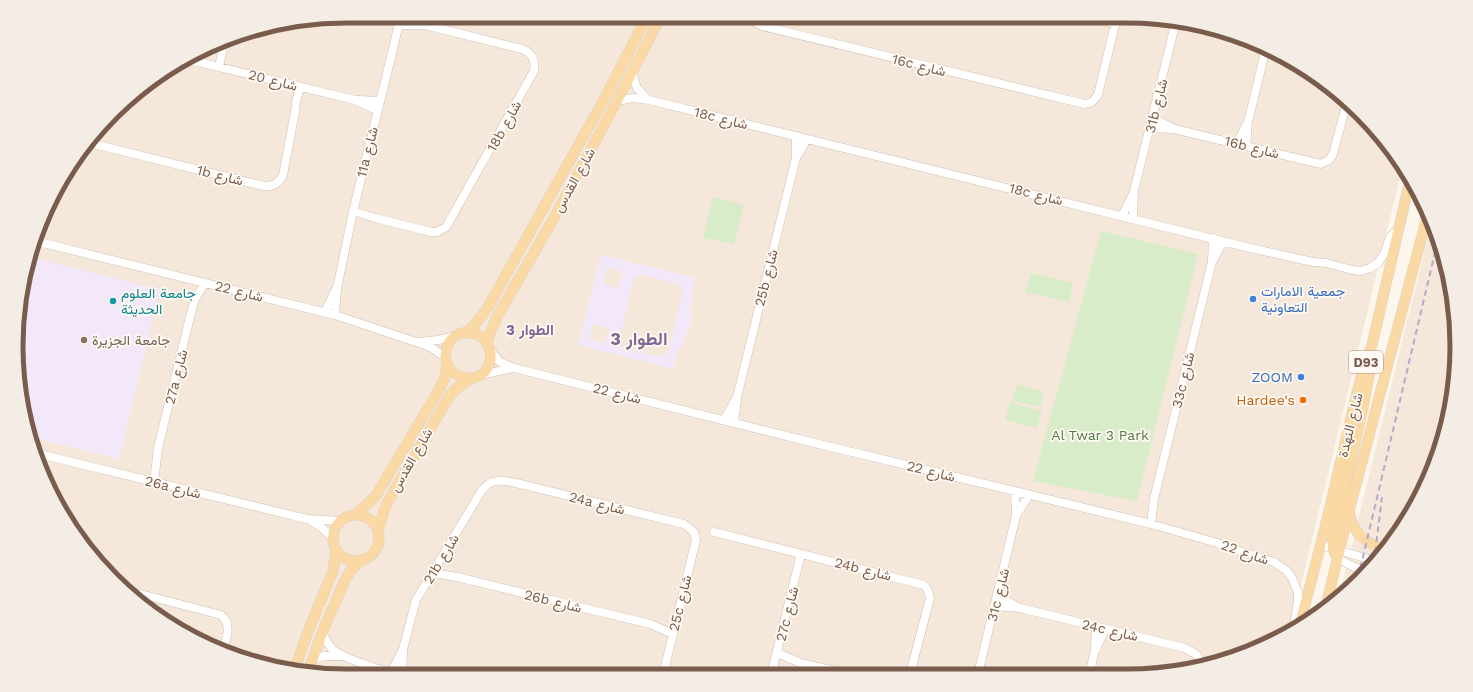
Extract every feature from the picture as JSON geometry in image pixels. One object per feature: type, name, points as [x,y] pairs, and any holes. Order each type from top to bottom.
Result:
[{"type":"main road","name":"شارع القدس","points":[[462,334],[477,322],[487,309],[598,110],[643,23]]},
{"type":"main road","name":"شارع القدس","points":[[489,346],[498,315],[550,225],[617,102],[657,23]]},
{"type":"main road","name":"شارع النهدة","points":[[1302,618],[1321,545],[1355,402],[1372,345],[1408,187]]},
{"type":"main road","name":"شارع النهدة","points":[[1327,599],[1337,552],[1425,223]]},
{"type":"main road","points":[[462,334],[477,334],[489,346],[491,358],[489,365],[486,371],[476,377],[465,379],[458,376],[452,372],[446,362],[446,350],[448,344],[452,338],[462,334]]},
{"type":"main road","points":[[1337,552],[1332,543],[1366,394],[1372,345]]},
{"type":"main road","name":"شارع القدس","points":[[355,515],[370,502],[381,487],[436,395],[444,380],[446,362]]},
{"type":"main road","name":"شارع القدس","points":[[378,532],[387,503],[446,402],[456,389],[476,377]]},
{"type":"main road","points":[[1349,511],[1353,525],[1360,537],[1367,543],[1379,548]]},
{"type":"main road","points":[[296,665],[333,571],[336,551],[332,537],[334,531],[340,521],[350,516],[355,515],[365,517],[370,520],[378,532],[378,544],[376,550],[372,555],[361,561],[352,569],[345,580],[322,633],[310,667]]},
{"type":"main road","points":[[336,551],[347,560],[361,561]]},
{"type":"street","name":"18b شارع","points":[[352,213],[432,232],[442,230],[446,227],[534,71],[534,60],[527,51],[420,23]]},
{"type":"street","name":"16c شارع","points":[[756,23],[762,26],[1078,104],[1088,104],[1098,95],[1115,25]]},
{"type":"street","points":[[1111,23],[1115,25]]},
{"type":"street","name":"18b شارع","points":[[399,25],[425,25]]},
{"type":"street","name":"11a شارع","points":[[335,314],[337,289],[352,213],[399,25]]},
{"type":"street","name":"31b شارع","points":[[1122,216],[1134,192],[1151,128],[1175,27]]},
{"type":"street","points":[[216,66],[222,48]]},
{"type":"street","points":[[216,66],[220,49]]},
{"type":"street","points":[[1246,146],[1248,122],[1265,54]]},
{"type":"street","name":"شارع 20","points":[[194,61],[355,100],[377,110]]},
{"type":"street","points":[[632,73],[637,88],[649,100]]},
{"type":"street","name":"1b شارع","points":[[94,144],[264,186],[271,186],[279,182],[283,175],[296,102],[302,87]]},
{"type":"street","name":"18c شارع","points":[[617,102],[632,98],[649,100],[1223,241],[1357,271],[1370,268],[1381,259],[1390,237],[1400,226]]},
{"type":"street","name":"شارع 20","points":[[355,100],[379,101]]},
{"type":"street","name":"16b شارع","points":[[1151,128],[1174,129],[1321,164],[1329,160],[1335,150],[1345,108]]},
{"type":"street","name":"16b شارع","points":[[1153,118],[1174,129]]},
{"type":"street","points":[[1237,144],[1248,122]]},
{"type":"street","name":"25b شارع","points":[[734,422],[737,397],[796,158],[796,136]]},
{"type":"street","name":"25b شارع","points":[[796,158],[807,140]]},
{"type":"street","name":"31b شارع","points":[[1133,219],[1134,192]]},
{"type":"street","name":"33c شارع","points":[[1147,523],[1212,262],[1213,238]]},
{"type":"street","name":"33c شارع","points":[[1212,262],[1223,241]]},
{"type":"street","name":"شارع 22","points":[[40,242],[335,314],[432,348],[446,362]]},
{"type":"street","name":"27a شارع","points":[[151,481],[195,299],[195,280]]},
{"type":"street","name":"27a شارع","points":[[195,299],[204,283]]},
{"type":"street","name":"11a شارع","points":[[326,312],[337,289]]},
{"type":"street","name":"شارع 22","points":[[417,342],[438,340],[462,334]]},
{"type":"street","name":"شارع 22","points":[[489,346],[500,362],[514,368],[1029,496],[1147,523],[1214,542],[1239,552],[1274,562],[1292,578],[1298,592],[1295,622]]},
{"type":"street","name":"شارع 22","points":[[476,377],[514,368]]},
{"type":"street","name":"25b شارع","points":[[724,420],[737,397]]},
{"type":"street","name":"26a شارع","points":[[43,457],[151,481],[307,519],[340,521]]},
{"type":"street","name":"24a شارع","points":[[498,481],[510,482],[680,523],[688,526],[694,532]]},
{"type":"street","name":"21b شارع","points":[[393,669],[403,649],[414,606],[419,594],[434,573],[482,490],[489,483],[498,481]]},
{"type":"street","name":"31c شارع","points":[[979,669],[1016,516],[1015,492]]},
{"type":"street","name":"31c شارع","points":[[1016,516],[1029,496]]},
{"type":"street","name":"26a شارع","points":[[307,519],[321,526],[332,537]]},
{"type":"street","name":"25c شارع","points":[[664,669],[696,540],[694,532]]},
{"type":"street","name":"24b شارع","points":[[714,532],[924,585],[927,588],[930,598],[911,669]]},
{"type":"street","points":[[1321,545],[1337,552],[1369,560]]},
{"type":"street","points":[[1337,552],[1349,565],[1360,569]]},
{"type":"street","name":"27c شارع","points":[[773,669],[801,554]]},
{"type":"street","name":"26b شارع","points":[[439,563],[456,577]]},
{"type":"street","name":"26b شارع","points":[[434,573],[674,630]]},
{"type":"street","points":[[138,593],[216,613],[225,618],[228,626],[228,632],[224,645]]},
{"type":"street","name":"24c شارع","points":[[998,596],[1020,608]]},
{"type":"street","name":"24c شارع","points":[[995,606],[1020,608],[1185,648],[1194,651],[1199,661]]},
{"type":"street","points":[[1091,669],[1095,649],[1096,627]]},
{"type":"street","points":[[1095,649],[1105,629]]},
{"type":"street","points":[[322,633],[333,649],[344,656],[380,669]]},
{"type":"street","name":"21b شارع","points":[[402,669],[403,649]]},
{"type":"street","points":[[313,659],[325,656],[344,656]]},
{"type":"street","points":[[776,656],[827,669]]},
{"type":"shaded area","name":"الطوار 3","points":[[346,23],[1127,23],[1169,26],[1190,29],[1231,40],[1270,56],[1306,77],[1340,103],[1370,133],[1401,175],[1291,624],[1270,636],[1231,652],[1190,663],[1127,669],[346,669],[283,663],[242,652],[203,636],[184,626],[133,589],[103,559],[77,525],[56,489],[40,450],[29,409],[23,346],[29,283],[40,242],[48,222],[66,184],[77,167],[103,133],[133,103],[167,77],[184,66],[222,48],[242,40],[283,29]]},
{"type":"shaded area","points":[[1429,232],[1444,283],[1449,325],[1450,346],[1447,388],[1439,430],[1425,470],[1407,508],[1370,559],[1341,588]]},
{"type":"shaded area","points":[[601,255],[695,278],[690,299],[693,300],[689,313],[692,314],[687,336],[684,336],[681,349],[678,349],[673,369],[578,345]],"holes":[[[608,267],[623,271],[618,288],[603,284]],[[640,274],[679,284],[683,290],[668,353],[660,357],[622,347],[619,341],[634,278]],[[593,324],[609,328],[605,343],[590,339]]]},
{"type":"shaded area","name":"جامعة الجزيرة","points":[[35,258],[160,290],[119,459],[37,439],[29,409],[23,346],[26,304]]},
{"type":"green space","points":[[713,197],[744,205],[734,244],[703,238]]},
{"type":"green space","name":"Al Twar 3 Park","points":[[1101,231],[1198,254],[1137,501],[1033,481]]},
{"type":"green space","points":[[1031,273],[1073,283],[1069,302],[1025,292]]},
{"type":"green space","points":[[1017,384],[1044,392],[1041,407],[1013,401]]},
{"type":"green space","points":[[1010,402],[1042,411],[1037,428],[1005,420]]},
{"type":"railway","points":[[1360,569],[1436,250]]},
{"type":"railway","points":[[1375,553],[1382,497]]},
{"type":"place","name":"جمعية الامارات التعاونية","points":[[1253,299]]},
{"type":"place","name":"جامعة العلوم الحديثة","points":[[113,301]]},
{"type":"place","name":"جامعة الجزيرة","points":[[84,340]]},
{"type":"place","name":"ZOOM","points":[[1301,377]]},
{"type":"place","name":"Hardee's","points":[[1303,400]]},
{"type":"district","name":"الطوار 3","points":[[530,330]]},
{"type":"district","name":"الطوار 3","points":[[639,339]]}]
